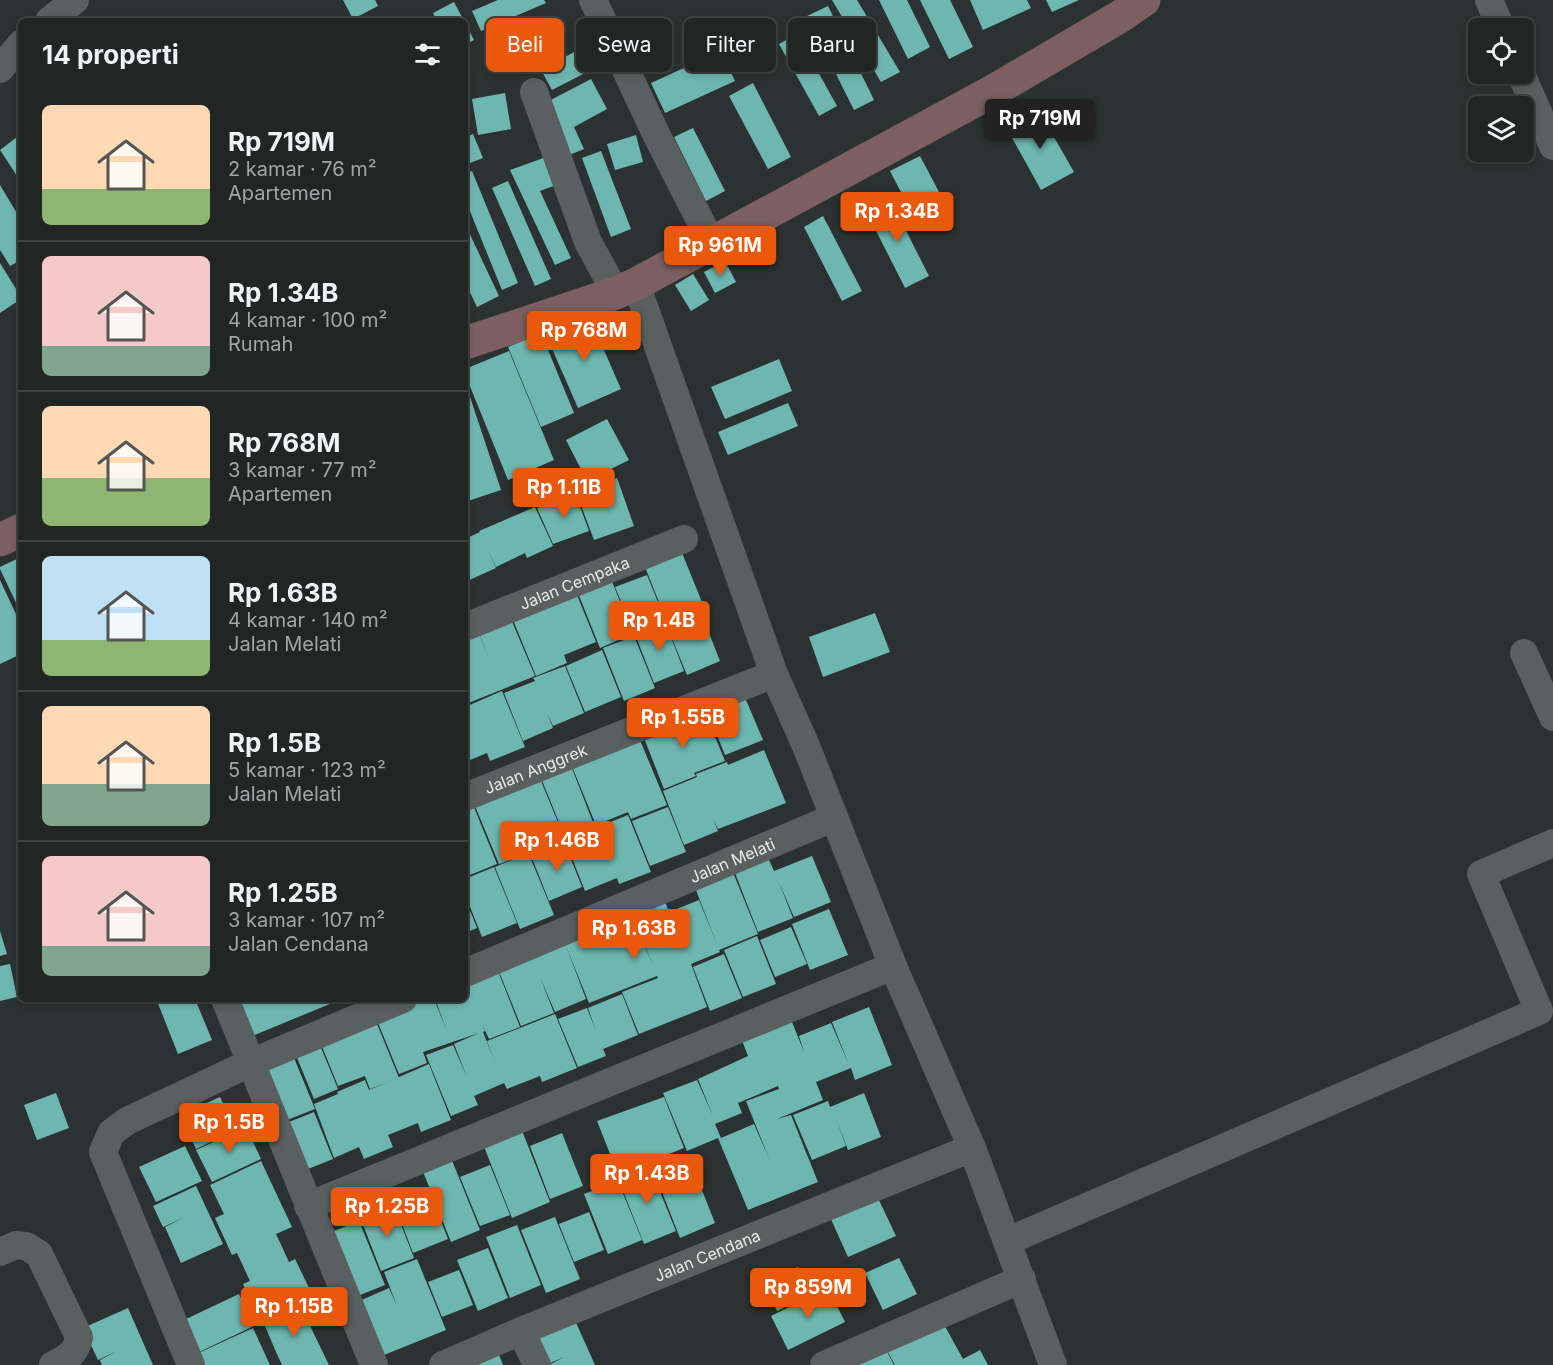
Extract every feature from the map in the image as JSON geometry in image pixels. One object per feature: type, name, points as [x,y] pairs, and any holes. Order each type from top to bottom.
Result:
[{"type":"main road","points":[[468,343],[626,289],[993,91],[1121,16],[1144,0]]},
{"type":"main road","points":[[0,540],[18,531]]},
{"type":"street","points":[[53,18],[75,0]]},
{"type":"street","points":[[593,0],[657,136],[711,242]]},
{"type":"street","points":[[1489,0],[1497,18]]},
{"type":"street","points":[[0,69],[18,48]]},
{"type":"street","points":[[1525,84],[1553,146]]},
{"type":"street","points":[[534,92],[588,242],[626,289],[774,674],[806,746],[893,966],[972,1148],[1053,1365]]},
{"type":"street","name":"Jalan Cempaka","points":[[468,626],[684,539]]},
{"type":"street","points":[[1524,652],[1553,717]]},
{"type":"street","name":"Jalan Anggrek","points":[[468,796],[774,674]]},
{"type":"street","name":"Jalan Melati","points":[[468,972],[833,818]]},
{"type":"street","points":[[1008,1240],[1539,1011],[1480,874],[1553,843]]},
{"type":"street","points":[[308,1206],[893,966]]},
{"type":"street","points":[[226,1002],[374,1365]]},
{"type":"street","points":[[191,1365],[103,1152],[111,1133],[127,1121],[250,1063],[396,1002]]},
{"type":"street","name":"Jalan Cendana","points":[[443,1365],[521,1331],[972,1148]]},
{"type":"street","points":[[0,1252],[16,1245],[26,1246],[39,1254],[79,1337],[77,1348],[53,1365]]},
{"type":"street","points":[[824,1365],[1022,1279]]},
{"type":"street","points":[[521,1331],[537,1365]]},
{"type":"building","points":[[343,0],[375,0],[378,6],[352,18]]},
{"type":"building","points":[[498,0],[544,0],[546,3],[511,18],[486,18],[486,29],[481,31],[472,11]]},
{"type":"building","points":[[832,0],[857,0],[868,18],[843,18]]},
{"type":"building","points":[[879,0],[907,0],[930,47],[908,59]]},
{"type":"building","points":[[920,0],[950,0],[973,47],[949,59]]},
{"type":"building","points":[[970,0],[1027,0],[1031,8],[983,30]]},
{"type":"building","points":[[1046,0],[1079,0],[1052,12]]},
{"type":"building","points":[[454,2],[462,18],[436,18],[433,13]]},
{"type":"building","points":[[828,6],[834,18],[808,18],[807,16]]},
{"type":"building","points":[[468,29],[474,40],[468,43]]},
{"type":"building","points":[[876,32],[900,72],[881,82],[875,72]]},
{"type":"building","points":[[788,39],[788,60],[779,44]]},
{"type":"building","points":[[576,51],[576,72],[587,72],[552,90],[542,72],[564,72],[564,58]]},
{"type":"building","points":[[684,68],[684,72],[731,72],[735,81],[665,113],[651,83]]},
{"type":"building","points":[[795,72],[818,72],[837,106],[819,116]]},
{"type":"building","points":[[835,72],[860,72],[874,100],[854,110]]},
{"type":"building","points":[[591,79],[607,109],[574,127],[584,149],[567,156],[543,104]]},
{"type":"building","points":[[753,83],[791,157],[768,169],[729,96]]},
{"type":"building","points":[[505,93],[511,129],[478,135],[472,99]]},
{"type":"building","points":[[1038,109],[1074,172],[1041,190],[1006,127]]},
{"type":"building","points":[[693,128],[725,191],[706,201],[674,137]]},
{"type":"building","points":[[473,134],[483,158],[468,164],[468,136]]},
{"type":"building","points":[[636,135],[643,162],[615,170],[607,144]]},
{"type":"building","points":[[18,136],[18,177],[0,150]]},
{"type":"building","points":[[601,151],[631,229],[611,237],[582,158]]},
{"type":"building","points":[[549,156],[559,184],[540,191],[571,258],[555,265],[510,170]]},
{"type":"building","points":[[920,156],[946,205],[916,221],[890,171]]},
{"type":"building","points":[[472,171],[518,283],[502,290],[468,206],[468,173]]},
{"type":"building","points":[[508,181],[551,279],[535,286],[492,188]]},
{"type":"building","points":[[0,185],[18,215],[18,262],[10,266],[0,250]]},
{"type":"building","points":[[889,197],[929,276],[905,288],[865,209]]},
{"type":"building","points":[[823,216],[862,291],[842,301],[804,227]]},
{"type":"building","points":[[468,230],[499,296],[477,307],[468,288]]},
{"type":"building","points":[[725,261],[736,282],[715,293],[704,272]]},
{"type":"building","points":[[0,263],[18,292],[18,301],[0,313]]},
{"type":"building","points":[[693,274],[709,300],[691,311],[675,285]]},
{"type":"building","points":[[589,316],[621,389],[578,408],[546,335]]},
{"type":"building","points":[[541,333],[574,413],[541,427],[508,347]]},
{"type":"building","points":[[509,351],[554,460],[508,480],[468,381],[468,368]]},
{"type":"building","points":[[779,359],[792,391],[725,419],[711,387]]},
{"type":"building","points":[[468,391],[501,490],[468,501]]},
{"type":"building","points":[[788,403],[798,426],[728,455],[718,432]]},
{"type":"building","points":[[607,419],[629,460],[587,481],[566,440]]},
{"type":"building","points":[[617,478],[634,526],[594,540],[576,492]]},
{"type":"building","points":[[575,493],[589,531],[553,544],[537,508]]},
{"type":"building","points":[[535,507],[553,546],[527,558],[525,553],[496,567],[488,550],[496,568],[468,581],[468,538]]},
{"type":"building","points":[[680,548],[704,607],[667,622],[643,562]]},
{"type":"building","points":[[18,558],[18,607],[0,569]]},
{"type":"building","points":[[609,574],[633,634],[600,648],[576,588]]},
{"type":"building","points":[[647,575],[664,617],[633,630],[615,587]]},
{"type":"building","points":[[0,580],[18,619],[18,655],[0,664]]},
{"type":"building","points":[[575,590],[596,642],[564,655],[567,663],[536,676],[511,615]]},
{"type":"building","points":[[875,613],[890,652],[823,677],[809,637]]},
{"type":"building","points":[[510,617],[535,676],[468,703],[468,629],[476,626],[490,661],[478,630]]},
{"type":"building","points":[[665,622],[684,671],[654,683],[635,634]]},
{"type":"building","points":[[705,623],[720,661],[687,675],[671,636]]},
{"type":"building","points":[[634,636],[655,688],[624,701],[603,648]]},
{"type":"building","points":[[602,650],[621,697],[585,712],[566,666]]},
{"type":"building","points":[[565,666],[584,713],[553,726],[547,713],[553,728],[523,741],[504,693],[535,681],[533,678]]},
{"type":"building","points":[[502,691],[525,747],[490,761],[487,753],[468,761],[468,706]]},
{"type":"building","points":[[743,693],[763,740],[725,755],[706,708]]},
{"type":"building","points":[[704,710],[725,761],[694,773],[696,776],[664,789],[642,733]]},
{"type":"building","points":[[637,733],[667,805],[631,819],[628,812],[596,825],[571,764]]},
{"type":"building","points":[[764,750],[786,803],[718,829],[713,819],[718,831],[684,845],[663,791],[697,777],[696,774],[727,762],[728,765]]},
{"type":"building","points":[[571,766],[594,825],[565,837],[541,778]]},
{"type":"building","points":[[541,781],[564,837],[528,852],[554,915],[520,929],[495,867],[517,858],[499,864],[473,801]]},
{"type":"building","points":[[471,800],[497,864],[468,876],[468,801]]},
{"type":"building","points":[[668,807],[686,852],[650,866],[632,821]]},
{"type":"building","points":[[628,815],[651,872],[619,884],[617,878],[585,891],[565,840]]},
{"type":"building","points":[[565,844],[582,887],[549,901],[532,858]]},
{"type":"building","points":[[812,856],[831,902],[794,917],[778,880],[793,918],[758,932],[735,873],[769,860],[774,871]]},
{"type":"building","points":[[494,867],[517,923],[482,937],[468,902],[468,878]]},
{"type":"building","points":[[732,870],[758,934],[691,964],[707,1007],[639,1034],[622,992],[658,978],[657,976],[589,1003],[566,946],[586,999],[555,1012],[540,977],[554,1013],[521,1026],[496,964],[597,926],[601,938],[636,925],[653,966],[632,912],[664,899],[669,912],[699,900],[718,947],[694,885]]},
{"type":"building","points":[[468,906],[477,928],[468,932]]},
{"type":"building","points":[[829,909],[848,955],[810,970],[792,924]]},
{"type":"building","points":[[791,927],[807,964],[775,977],[760,940]]},
{"type":"building","points":[[0,931],[7,954],[0,956]]},
{"type":"building","points":[[757,936],[776,984],[743,997],[724,950]]},
{"type":"building","points":[[724,954],[742,998],[710,1011],[693,967]]},
{"type":"building","points":[[10,964],[17,997],[0,1001],[0,966]]},
{"type":"building","points":[[496,966],[520,1027],[489,1039],[481,1022],[485,1031],[483,1032],[495,1062],[487,1041],[555,1014],[577,1068],[542,1082],[540,1076],[507,1089],[504,1083],[474,1096],[478,1105],[451,1116],[426,1055],[453,1045],[467,1077],[454,1044],[479,1033],[423,1052],[427,1063],[399,1074],[374,1013],[405,1002],[435,1002],[447,1031],[436,1002],[468,1002],[468,977]]},
{"type":"building","points":[[622,994],[638,1035],[603,1049],[606,1056],[578,1067],[558,1019],[587,1008],[596,1031],[588,1008]]},
{"type":"building","points":[[157,1002],[196,1002],[212,1040],[178,1054]]},
{"type":"building","points":[[238,1002],[335,1002],[252,1036]]},
{"type":"building","points":[[869,1007],[892,1065],[855,1080],[851,1068],[816,1082],[823,1100],[777,1119],[791,1115],[818,1182],[748,1210],[718,1138],[687,1151],[663,1093],[697,1080],[713,1116],[698,1079],[748,1056],[741,1038],[790,1017],[804,1052],[799,1036],[831,1023],[849,1065],[832,1022]],"holes":[[[778,1086],[779,1089],[746,1101],[770,1161],[754,1124],[721,1138],[715,1124],[742,1113],[738,1103]]]},
{"type":"building","points":[[373,1014],[399,1078],[370,1089],[365,1076],[338,1086],[319,1039]]},
{"type":"building","points":[[317,1038],[338,1089],[314,1099],[293,1048]]},
{"type":"building","points":[[292,1053],[315,1109],[277,1124],[255,1068]]},
{"type":"building","points":[[429,1064],[451,1120],[421,1132],[418,1123],[388,1135],[393,1147],[364,1159],[359,1147],[334,1158],[314,1104],[365,1080],[369,1090]]},
{"type":"building","points":[[56,1093],[69,1128],[37,1140],[24,1105]]},
{"type":"building","points":[[864,1093],[881,1137],[848,1150],[835,1116],[846,1146],[812,1160],[793,1115],[828,1101],[830,1107]]},
{"type":"building","points":[[220,1097],[236,1130],[196,1149],[180,1115]]},
{"type":"building","points":[[664,1097],[684,1148],[618,1174],[597,1121]]},
{"type":"building","points":[[314,1112],[333,1159],[298,1173],[279,1126]]},
{"type":"building","points":[[246,1127],[261,1159],[212,1182],[196,1150]]},
{"type":"building","points":[[521,1128],[550,1202],[512,1218],[483,1144]]},
{"type":"building","points":[[562,1133],[583,1186],[550,1199],[530,1146]]},
{"type":"building","points":[[185,1146],[202,1181],[156,1202],[139,1167]]},
{"type":"building","points":[[688,1155],[715,1223],[680,1238],[653,1169]]},
{"type":"building","points":[[451,1158],[480,1230],[451,1242],[422,1169]]},
{"type":"building","points":[[261,1161],[292,1227],[276,1234],[289,1262],[295,1259],[312,1294],[259,1319],[243,1284],[250,1281],[237,1253],[232,1255],[215,1218],[224,1214],[210,1185]]},
{"type":"building","points":[[490,1165],[510,1215],[480,1226],[460,1177]]},
{"type":"building","points":[[649,1165],[676,1231],[644,1244],[618,1178]]},
{"type":"building","points":[[618,1181],[642,1240],[608,1254],[584,1194]]},
{"type":"building","points":[[196,1186],[223,1244],[181,1263],[165,1227],[185,1217],[163,1227],[153,1206]]},
{"type":"building","points":[[428,1189],[448,1239],[413,1253],[394,1203]]},
{"type":"building","points":[[877,1196],[896,1236],[848,1257],[830,1217]]},
{"type":"building","points":[[393,1204],[414,1258],[381,1271],[360,1217]]},
{"type":"building","points":[[589,1212],[604,1250],[574,1262],[559,1224]]},
{"type":"building","points":[[555,1217],[580,1279],[546,1293],[521,1230]]},
{"type":"building","points":[[359,1221],[385,1285],[355,1297],[329,1233]]},
{"type":"building","points":[[517,1225],[541,1285],[510,1298],[486,1237]]},
{"type":"building","points":[[488,1248],[508,1298],[478,1311],[457,1260]]},
{"type":"building","points":[[899,1258],[917,1294],[883,1310],[865,1273]]},
{"type":"building","points":[[417,1259],[446,1330],[379,1357],[357,1302],[389,1288],[397,1306],[384,1272]]},
{"type":"building","points":[[798,1267],[811,1295],[777,1311],[764,1283]]},
{"type":"building","points":[[459,1270],[473,1305],[442,1317],[428,1282]]},
{"type":"building","points":[[828,1288],[845,1322],[788,1350],[771,1316]]},
{"type":"building","points":[[239,1294],[254,1326],[199,1352],[184,1320]]},
{"type":"building","points":[[299,1302],[329,1365],[282,1365],[262,1319]]},
{"type":"building","points":[[128,1308],[153,1365],[102,1365],[100,1360],[117,1351],[98,1360],[83,1328]]},
{"type":"building","points":[[573,1316],[595,1365],[549,1365],[564,1357],[548,1364],[534,1333]]},
{"type":"building","points":[[942,1321],[963,1359],[980,1350],[988,1365],[895,1365],[884,1345]]},
{"type":"building","points":[[253,1328],[270,1365],[198,1365],[194,1355]]},
{"type":"building","points":[[882,1342],[894,1365],[859,1365]]},
{"type":"building","points":[[497,1350],[503,1365],[465,1365]]}]
